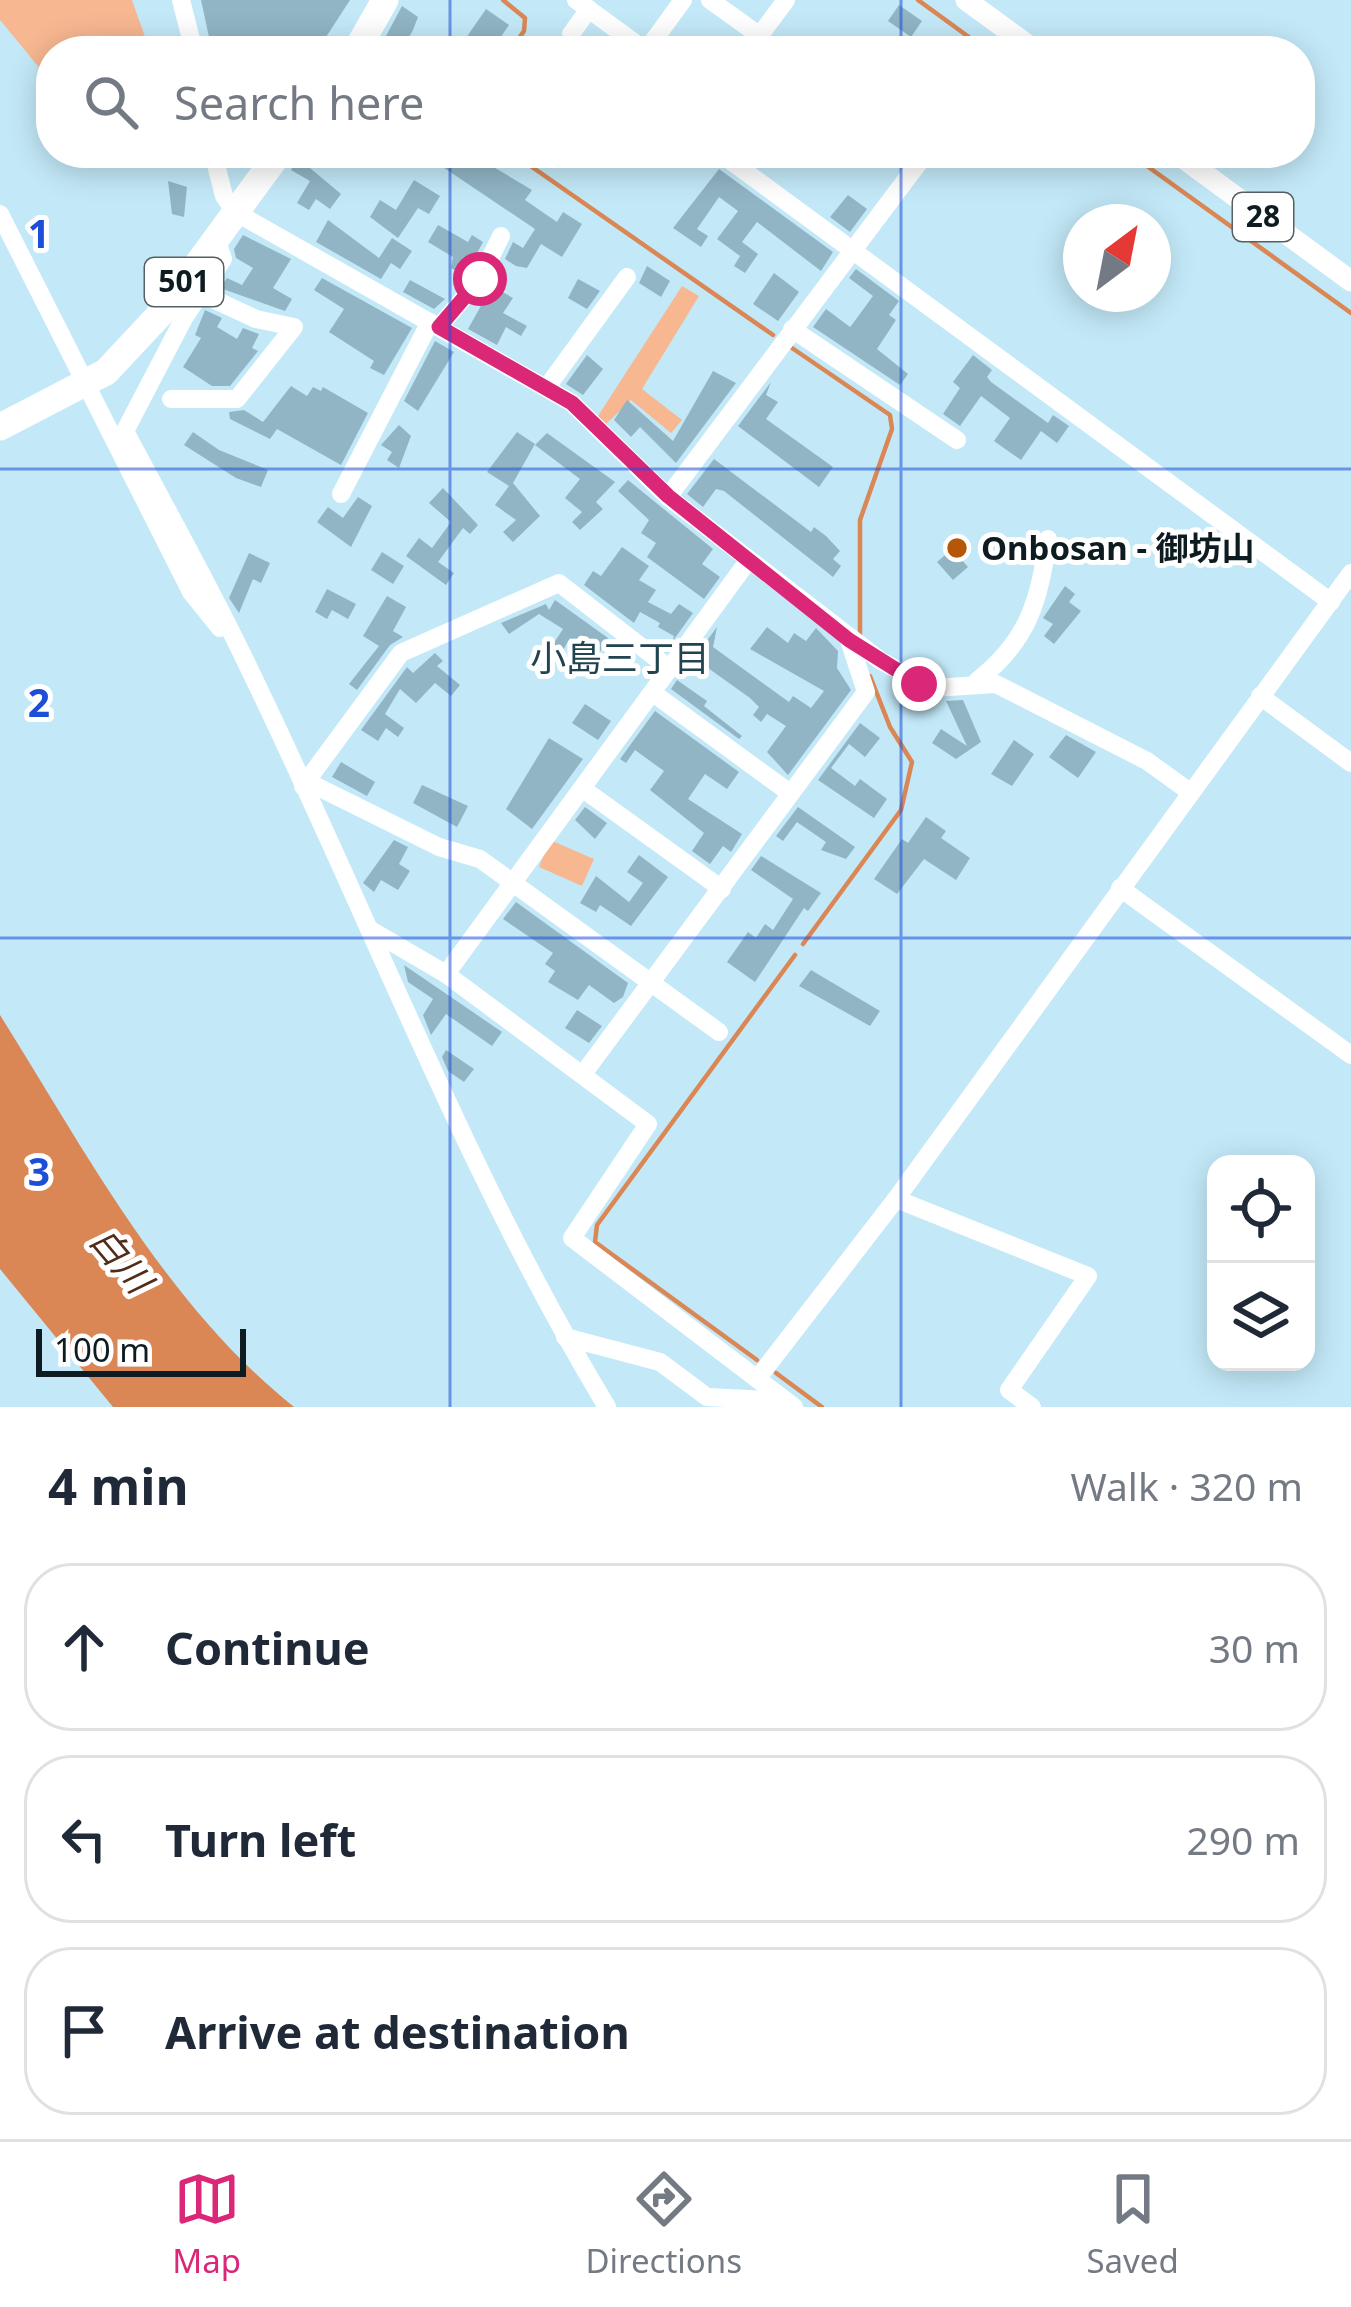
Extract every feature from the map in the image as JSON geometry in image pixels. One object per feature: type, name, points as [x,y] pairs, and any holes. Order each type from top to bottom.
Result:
[{"type":"highway","points":[[365,36],[385,0]]},
{"type":"highway","name":"501","points":[[0,427],[106,372],[164,310],[268,168]]},
{"type":"main road","points":[[966,0],[1002,36]]},
{"type":"main road","name":"28","points":[[1197,168],[1351,281]]},
{"type":"street","points":[[181,0],[190,36]]},
{"type":"street","points":[[657,36],[683,0]]},
{"type":"street","points":[[710,0],[747,36]]},
{"type":"street","points":[[759,36],[786,0]]},
{"type":"street","points":[[571,34],[583,5],[625,36]]},
{"type":"street","points":[[217,168],[224,196],[235,212],[572,403],[668,496],[881,662],[934,688],[996,684],[1095,733],[1190,792]]},
{"type":"street","points":[[740,168],[1330,602]]},
{"type":"street","points":[[668,496],[914,168]]},
{"type":"street","points":[[0,214],[77,389],[191,592],[244,658]]},
{"type":"street","points":[[341,494],[435,325],[480,279],[501,236]]},
{"type":"street","points":[[216,238],[223,259],[125,431],[244,658],[565,1336],[607,1407]]},
{"type":"street","points":[[547,387],[627,277]]},
{"type":"street","points":[[171,399],[237,399],[294,328],[243,314],[200,293]]},
{"type":"street","points":[[792,329],[957,440]]},
{"type":"street","points":[[977,682],[1030,619],[1040,598],[1048,539]]},
{"type":"street","points":[[446,974],[748,561]]},
{"type":"street","points":[[757,1379],[896,1199],[1351,573]]},
{"type":"street","points":[[303,786],[401,653],[560,583],[670,669]]},
{"type":"street","points":[[583,1074],[866,692],[849,640]]},
{"type":"street","points":[[652,693],[790,793]]},
{"type":"street","points":[[1261,696],[1351,763]]},
{"type":"street","points":[[303,786],[316,786],[439,847],[480,860],[719,1032]]},
{"type":"street","points":[[584,789],[722,889]]},
{"type":"street","points":[[1120,888],[1351,1055]]},
{"type":"street","points":[[368,928],[446,974],[648,1124],[572,1238],[790,1404]]},
{"type":"street","points":[[896,1199],[1088,1276],[1009,1390],[1032,1407]]},
{"type":"street","points":[[565,1336],[659,1362],[707,1396],[790,1404]]},
{"type":"shaded area","points":[[0,0],[132,0],[145,36],[36,36],[36,64],[0,20]]},
{"type":"shaded area","points":[[682,286],[699,296],[642,389],[682,420],[671,433],[631,400],[604,426],[596,419]]},
{"type":"shaded area","points":[[550,840],[594,859],[582,886],[539,867]]},
{"type":"water","name":"白川","points":[[0,1015],[167,1274],[248,1366],[294,1407],[113,1407],[0,1269]]},
{"type":"building","points":[[201,0],[350,0],[327,36],[209,36]]},
{"type":"building","points":[[899,5],[922,21],[910,36],[888,21]]},
{"type":"building","points":[[402,6],[418,17],[410,36],[386,36]]},
{"type":"building","points":[[486,9],[509,25],[501,36],[467,36]]},
{"type":"building","points":[[310,168],[341,194],[330,209],[316,199],[309,210],[297,203],[310,181],[291,170]]},
{"type":"building","points":[[444,168],[495,168],[532,190],[525,200],[557,222],[563,212],[582,224],[562,257],[541,244],[527,268],[505,259],[513,242],[523,248],[535,229]]},
{"type":"building","points":[[719,169],[833,252],[821,271],[757,222],[742,242],[758,254],[745,273],[734,266],[740,256],[717,239],[738,211],[719,197],[697,229],[708,236],[701,247],[673,228]]},
{"type":"building","points":[[414,180],[440,196],[429,214],[418,208],[398,238],[370,217],[380,200],[396,210]]},
{"type":"building","points":[[168,181],[187,187],[184,217],[172,214]]},
{"type":"building","points":[[848,195],[867,209],[850,232],[830,217]]},
{"type":"building","points":[[328,220],[379,258],[392,238],[412,251],[400,269],[391,263],[381,279],[316,242]]},
{"type":"building","points":[[438,225],[468,242],[472,235],[483,242],[465,276],[451,268],[453,257],[428,242]]},
{"type":"building","points":[[243,235],[291,259],[273,288],[292,299],[285,311],[220,288],[227,278],[242,285],[253,268],[236,258],[234,249]]},
{"type":"building","points":[[647,266],[670,281],[661,297],[639,283]]},
{"type":"building","points":[[856,269],[899,301],[889,315],[896,320],[877,349],[908,374],[900,385],[813,327],[826,309],[850,327],[854,322],[873,296],[849,278]]},
{"type":"building","points":[[774,273],[799,292],[778,321],[753,304]]},
{"type":"building","points":[[322,278],[412,328],[384,375],[370,368],[374,361],[329,332],[344,309],[314,290]]},
{"type":"building","points":[[578,279],[600,291],[587,309],[568,298]]},
{"type":"building","points":[[410,280],[445,299],[434,309],[403,292]]},
{"type":"building","points":[[492,286],[513,298],[503,313],[527,326],[521,336],[506,327],[497,345],[468,329]]},
{"type":"building","points":[[205,310],[222,318],[217,327],[237,339],[243,328],[259,334],[252,348],[258,351],[230,386],[212,386],[183,367],[201,338],[195,335]]},
{"type":"building","points":[[435,341],[454,352],[418,411],[404,401]]},
{"type":"building","points":[[587,355],[603,369],[583,395],[566,384]]},
{"type":"building","points":[[973,355],[992,370],[987,377],[991,382],[1048,423],[1053,415],[1069,426],[1057,443],[1041,431],[1021,460],[994,441],[1010,418],[981,396],[960,426],[943,414],[960,388],[953,382]]},
{"type":"building","points":[[713,371],[736,383],[676,463],[640,427],[631,437],[614,420],[627,400],[673,441]]},
{"type":"building","points":[[771,382],[766,395],[778,402],[766,419],[833,467],[819,487],[738,426]]},
{"type":"building","points":[[291,386],[307,396],[313,387],[321,391],[323,387],[368,413],[341,465],[277,429],[270,439],[230,419],[229,412],[244,410],[263,422]]},
{"type":"building","points":[[399,425],[411,436],[399,468],[387,460],[392,452],[381,445]]},
{"type":"building","points":[[193,432],[219,450],[268,470],[261,487],[236,478],[184,445]]},
{"type":"building","points":[[517,432],[535,444],[513,483],[540,516],[513,542],[503,532],[516,520],[495,505],[509,486],[487,472]]},
{"type":"building","points":[[547,433],[615,482],[596,502],[603,509],[580,530],[572,522],[582,512],[565,498],[580,479],[535,445]]},
{"type":"building","points":[[714,459],[811,532],[814,527],[826,536],[840,551],[833,559],[841,566],[833,577],[724,491],[716,489],[703,507],[687,494]]},
{"type":"building","points":[[628,480],[713,549],[702,564],[720,577],[704,599],[647,557],[656,543],[641,533],[649,520],[618,491]]},
{"type":"building","points":[[443,488],[478,525],[470,534],[463,528],[438,562],[454,573],[446,585],[406,556],[419,538],[432,548],[451,522],[429,503]]},
{"type":"building","points":[[358,497],[372,506],[351,547],[317,522],[328,507],[343,518]]},
{"type":"building","points":[[622,547],[649,566],[639,580],[656,590],[648,602],[671,614],[679,604],[693,613],[672,642],[674,636],[658,627],[660,623],[640,612],[634,623],[584,585],[593,571],[601,576]]},
{"type":"building","points":[[952,549],[968,567],[953,580],[937,562]]},
{"type":"building","points":[[382,552],[404,566],[393,584],[371,570]]},
{"type":"building","points":[[249,553],[270,563],[261,583],[253,579],[239,613],[229,598]]},
{"type":"building","points":[[1065,586],[1075,594],[1069,602],[1081,611],[1054,644],[1044,636],[1053,624],[1043,618]]},
{"type":"building","points":[[327,589],[356,604],[348,619],[332,610],[327,619],[315,612]]},
{"type":"building","points":[[387,596],[406,607],[393,631],[403,637],[390,645],[357,690],[349,684],[379,646],[363,636]]},
{"type":"building","points":[[555,600],[608,638],[598,655],[570,638],[562,652],[552,646],[563,629],[539,614],[509,634],[501,623],[546,604],[549,610]]},
{"type":"building","points":[[717,627],[713,647],[789,702],[793,696],[811,708],[824,691],[750,649],[767,627],[788,643],[794,633],[806,641],[816,628],[838,651],[837,668],[851,690],[788,775],[767,752],[786,726],[767,714],[761,722],[753,715],[759,707],[750,698],[694,658]]},
{"type":"building","points":[[435,653],[443,661],[437,666],[460,685],[451,696],[435,683],[416,703],[400,689],[385,714],[404,728],[398,737],[386,728],[378,741],[361,730],[407,667],[413,673]]},
{"type":"building","points":[[677,680],[707,701],[704,706],[742,736],[739,739],[671,689]]},
{"type":"building","points":[[963,700],[981,742],[956,759],[932,743],[941,729],[967,746],[946,701]]},
{"type":"building","points":[[585,704],[611,721],[598,740],[572,723]]},
{"type":"building","points":[[655,711],[739,772],[727,789],[705,774],[688,799],[742,834],[731,852],[723,846],[710,864],[692,851],[704,833],[650,790],[664,771],[635,750],[626,763],[620,759]]},
{"type":"building","points":[[860,723],[880,738],[865,757],[849,744],[831,768],[855,786],[860,779],[887,799],[874,818],[818,780]]},
{"type":"building","points":[[1066,735],[1096,752],[1078,778],[1049,757]]},
{"type":"building","points":[[549,738],[583,759],[532,829],[506,809]]},
{"type":"building","points":[[1014,740],[1034,754],[1012,786],[991,774]]},
{"type":"building","points":[[341,762],[375,782],[367,796],[332,777]]},
{"type":"building","points":[[422,785],[468,806],[457,827],[413,803]]},
{"type":"building","points":[[585,807],[607,823],[595,839],[575,820]]},
{"type":"building","points":[[798,807],[855,847],[846,859],[821,850],[826,842],[797,822],[783,841],[776,836]]},
{"type":"building","points":[[926,817],[946,831],[941,838],[970,858],[956,880],[924,859],[897,894],[874,879],[902,839],[908,843]]},
{"type":"building","points":[[394,840],[408,847],[399,864],[410,871],[398,890],[381,880],[374,892],[363,883]]},
{"type":"building","points":[[639,855],[668,877],[631,926],[600,905],[596,912],[580,903],[596,876],[629,902],[643,883],[627,872]]},
{"type":"building","points":[[761,856],[821,893],[808,911],[804,908],[755,982],[727,962],[748,932],[756,938],[765,924],[773,930],[793,899],[751,870]]},
{"type":"building","points":[[516,902],[628,983],[623,997],[614,1003],[589,985],[578,1000],[548,982],[555,971],[545,964],[553,953],[503,919]]},
{"type":"building","points":[[404,965],[502,1032],[492,1046],[446,1014],[431,1035],[423,1015],[433,999],[408,982]]},
{"type":"building","points":[[811,970],[880,1011],[870,1026],[799,986]]},
{"type":"building","points":[[577,1010],[602,1026],[589,1043],[565,1028]]},
{"type":"building","points":[[446,1050],[474,1069],[464,1082],[448,1071],[442,1057]]},
{"type":"waterway","points":[[503,0],[525,18],[520,36]]},
{"type":"waterway","points":[[918,0],[967,36]]},
{"type":"waterway","points":[[534,168],[773,335]]},
{"type":"waterway","points":[[1150,168],[1351,313]]},
{"type":"waterway","points":[[792,348],[890,415],[892,429],[860,520],[860,636]]},
{"type":"waterway","points":[[803,944],[901,810],[912,762],[890,727],[870,676]]},
{"type":"waterway","points":[[757,1360],[595,1242],[597,1225],[795,955]]},
{"type":"waterway","points":[[776,1373],[822,1407]]},
{"type":"place","name":"Onbosan - 御坊山","points":[[957,548]]},
{"type":"district","name":"小島三丁目","points":[[620,658]]},
{"type":"route","points":[[480,279],[439,327],[572,403],[668,496],[849,640],[919,684]]}]
